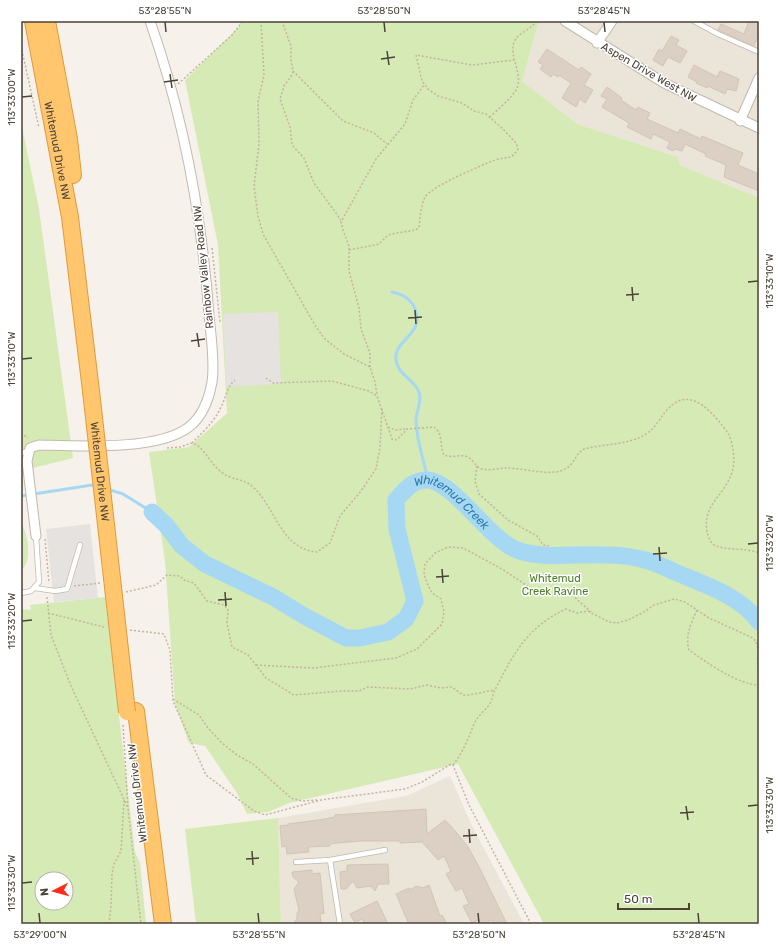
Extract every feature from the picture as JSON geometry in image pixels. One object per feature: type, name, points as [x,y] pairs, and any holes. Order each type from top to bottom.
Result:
[{"type":"highway","name":"Whitemud Drive NW","points":[[33,21],[70,217],[95,391]]},
{"type":"highway","name":"Whitemud Drive NW","points":[[47,21],[69,139],[152,924]]},
{"type":"highway","name":"Whitemud Drive NW","points":[[129,715],[163,924]]},
{"type":"street","name":"Rainbow Valley Road NW","points":[[40,536],[27,461],[24,452],[33,446],[141,443],[178,434],[197,419],[207,403],[212,381],[207,290],[197,209],[171,90],[150,21]]},
{"type":"street","name":"Aspen Drive West NW","points":[[565,21],[597,43],[664,84],[740,121],[759,128]]},
{"type":"street","points":[[597,43],[612,21]]},
{"type":"street","points":[[740,121],[759,78]]},
{"type":"lane","points":[[694,21],[701,23],[759,52]]},
{"type":"lane","points":[[36,588],[39,579],[40,536]]},
{"type":"lane","points":[[21,593],[31,591],[36,588],[55,591],[67,589],[80,545]]},
{"type":"lane","points":[[296,862],[330,860],[385,850]]},
{"type":"lane","points":[[330,860],[340,924]]},
{"type":"path","points":[[178,84],[232,35],[243,21]]},
{"type":"path","points":[[261,21],[264,75],[258,101],[259,144],[254,186],[258,216],[263,232],[316,327],[325,340],[344,354],[370,367]]},
{"type":"path","points":[[282,21],[291,46],[293,70],[292,75],[284,86],[280,99],[290,127],[292,145],[304,158],[314,183],[341,222],[349,250],[349,271],[359,308],[361,329],[370,353],[370,367],[376,382],[377,396],[382,406],[390,436],[394,440],[397,440],[408,429]]},
{"type":"path","points":[[490,117],[517,89],[519,82],[514,60],[514,42],[523,31],[536,21]]},
{"type":"path","points":[[21,46],[39,128]]},
{"type":"path","points":[[349,250],[379,244],[388,235],[397,232],[416,230],[419,227],[426,196],[433,189],[454,177],[490,162],[508,159],[515,155],[518,149],[516,143],[490,117],[474,111],[462,103],[448,100],[433,93],[424,84],[416,55],[472,65],[514,60]]},
{"type":"path","points":[[293,70],[343,122],[374,133],[387,144]]},
{"type":"path","points":[[341,222],[365,176],[387,144],[405,124],[413,100],[424,84]]},
{"type":"path","points":[[266,378],[273,383],[332,381],[370,391],[377,396]]},
{"type":"path","points":[[165,448],[180,446],[192,442],[203,432],[219,411],[229,385],[235,380]]},
{"type":"path","points":[[388,427],[396,430],[434,427],[438,430],[444,455],[448,457],[465,456],[470,458],[477,466],[486,469],[508,468],[561,471],[569,467],[577,454],[584,449],[646,435],[655,428],[669,408],[674,404],[685,400],[695,400],[702,404],[728,433],[734,463],[731,476],[708,510],[706,524],[709,538],[713,544],[718,546],[746,549],[759,553]]},
{"type":"path","points":[[192,442],[200,448],[222,473],[230,478],[246,482],[259,492],[289,540],[304,549],[317,552],[330,543],[340,516],[362,491],[376,469],[380,448],[382,406]]},
{"type":"path","points":[[21,433],[28,438]]},
{"type":"path","points":[[477,466],[475,481],[479,494],[508,520],[537,536],[544,545],[549,546]]},
{"type":"path","points":[[40,536],[49,590],[47,604],[51,635],[71,686],[128,808]]},
{"type":"path","points":[[256,664],[313,668],[396,658],[417,649],[442,624],[444,612],[441,600],[432,592],[426,583],[425,564],[435,553],[448,547],[463,548],[502,569],[534,591],[557,590],[571,594],[591,612],[609,622],[617,623],[628,620],[654,605],[674,599],[685,602],[709,618],[753,638],[759,649],[757,659],[759,671]]},
{"type":"path","points":[[122,590],[128,592],[156,585],[168,575],[180,576],[184,580],[194,583],[207,601],[220,604],[226,608],[228,615],[226,623],[229,629],[230,643],[236,649],[248,655],[256,664],[260,673],[266,678],[294,695],[359,691],[368,687],[410,689],[427,685],[452,687],[463,695],[494,690]]},
{"type":"path","points":[[67,587],[103,583]]},
{"type":"path","points":[[173,699],[199,715],[208,728],[222,743],[237,755],[253,764],[291,798],[302,801],[321,800],[411,787],[451,764],[453,765],[467,743],[478,717],[491,701],[494,690],[516,650],[526,637],[566,609],[577,613],[591,612]]},
{"type":"path","points":[[697,610],[688,630],[686,642],[689,650],[739,680],[759,685]]},
{"type":"path","points":[[48,613],[95,625],[111,627]]},
{"type":"path","points":[[126,629],[164,634],[170,650],[173,699],[206,775],[254,811],[265,815],[321,800]]},
{"type":"path","points":[[129,715],[128,808],[141,924]]},
{"type":"path","points":[[453,765],[469,805],[531,924]]},
{"type":"path","points":[[109,924],[112,906],[112,874],[114,864],[121,851],[124,800]]},
{"type":"shaded area","points":[[539,21],[759,21],[759,198],[680,165],[678,157],[577,124],[522,81]]},
{"type":"shaded area","points":[[278,312],[281,384],[226,387],[223,314]]},
{"type":"shaded area","points":[[90,524],[98,598],[54,602],[46,529]]},
{"type":"shaded area","points":[[450,776],[472,826],[524,924],[281,924],[278,818],[406,796]]},
{"type":"green space","name":"Whitemud Creek Ravine","points":[[239,21],[539,21],[522,81],[577,124],[678,157],[680,165],[759,198],[759,924],[544,924],[458,764],[289,803],[268,812],[247,814],[237,793],[205,746],[189,743],[175,704],[165,561],[149,452],[189,447],[227,413],[218,245],[185,80],[241,25]]},
{"type":"green space","points":[[21,122],[39,209],[73,458],[21,471]]},
{"type":"green space","points":[[21,522],[26,534],[28,554],[25,566],[21,571]]},
{"type":"green space","points":[[105,597],[135,852],[140,863],[146,924],[21,924],[21,609],[31,610],[30,605]]},
{"type":"green space","points":[[278,818],[281,924],[196,924],[185,829]]},
{"type":"building","points":[[749,21],[759,21],[759,34],[754,46],[718,30],[721,24],[744,34]]},
{"type":"building","points":[[671,36],[679,40],[676,45],[687,51],[680,63],[668,57],[663,66],[653,60],[659,49],[662,51]]},
{"type":"building","points":[[547,49],[579,70],[581,67],[591,74],[584,85],[593,90],[585,103],[580,99],[576,107],[562,98],[571,83],[559,75],[558,77],[553,74],[551,77],[540,69],[543,65],[538,62]]},
{"type":"building","points":[[694,65],[717,77],[720,71],[739,79],[736,91],[727,89],[725,94],[708,86],[707,88],[696,83],[697,82],[688,77]]},
{"type":"building","points":[[607,87],[622,98],[621,100],[636,110],[638,107],[650,113],[647,119],[678,133],[680,129],[701,139],[702,136],[743,153],[738,165],[759,174],[759,191],[724,177],[726,165],[705,156],[706,154],[685,144],[682,151],[675,149],[673,151],[667,148],[670,142],[653,134],[651,139],[627,127],[629,123],[602,107],[607,99],[601,96]]},
{"type":"building","points":[[426,809],[427,834],[445,820],[456,832],[468,847],[478,865],[507,924],[494,924],[492,920],[483,924],[480,924],[478,920],[472,923],[463,906],[469,904],[462,888],[456,891],[446,874],[451,871],[444,856],[438,860],[422,842],[400,843],[400,841],[361,841],[337,843],[330,844],[330,846],[308,847],[309,852],[287,854],[286,846],[282,847],[280,826],[335,817],[335,815]]},
{"type":"building","points":[[388,864],[389,884],[378,884],[375,891],[371,886],[357,888],[353,881],[346,889],[341,889],[340,872],[347,871],[347,865]]},
{"type":"building","points":[[312,870],[312,874],[320,873],[324,913],[320,914],[321,924],[293,924],[297,919],[297,913],[299,910],[294,889],[299,882],[293,877],[292,872]]},
{"type":"building","points":[[429,885],[440,916],[442,915],[447,924],[411,924],[408,922],[396,894],[409,888],[409,890],[417,886],[423,888]]},
{"type":"building","points":[[377,901],[388,924],[365,924],[362,919],[355,923],[350,914]]},
{"type":"waterway","points":[[392,292],[409,300],[415,309],[417,318],[413,331],[399,347],[396,353],[396,360],[400,370],[414,384],[419,392],[420,399],[416,427],[428,480]]},
{"type":"waterway","name":"Whitemud Creek","points":[[152,512],[166,525],[182,546],[205,564],[273,597],[306,617],[346,638],[360,638],[388,632],[406,619],[415,601],[397,529],[396,500],[409,486],[423,480],[438,483],[449,490],[495,535],[506,544],[517,550],[538,555],[618,555],[650,561],[722,592],[742,605],[759,622]]},
{"type":"waterway","name":"Whitemud Creek","points":[[21,496],[92,485],[96,486]]},
{"type":"waterway","name":"Whitemud Creek","points":[[107,489],[123,494],[152,512]]}]
